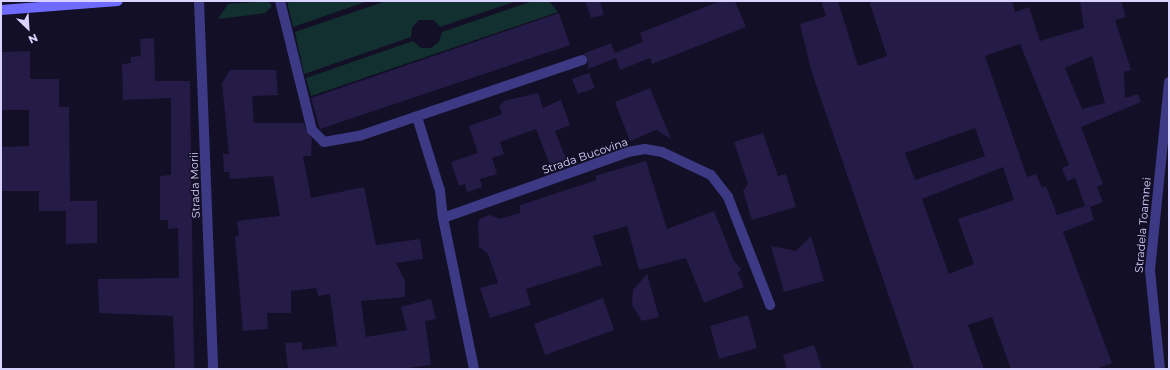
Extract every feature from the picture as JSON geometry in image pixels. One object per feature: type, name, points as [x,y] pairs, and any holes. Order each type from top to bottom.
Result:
[{"type":"main road","points":[[1,10],[118,1]]},
{"type":"street","name":"Strada Morii","points":[[199,1],[213,369]]},
{"type":"street","points":[[280,1],[316,136],[324,142],[338,141],[417,117],[582,60]]},
{"type":"street","name":"Stradela Toamnei","points":[[1160,369],[1150,270],[1169,82]]},
{"type":"street","points":[[417,117],[440,191],[443,218],[474,369]]},
{"type":"street","name":"Strada Bucovina","points":[[443,218],[628,152],[645,149],[662,152],[710,175],[724,192],[770,305]]},
{"type":"green space","points":[[268,1],[272,6],[265,13],[218,19],[228,4]]},
{"type":"green space","points":[[287,1],[368,1],[293,27]]},
{"type":"green space","points":[[386,1],[517,1],[440,27],[434,20],[419,20],[412,27],[411,37],[304,74],[295,32]]},
{"type":"green space","points":[[533,1],[549,1],[558,12],[311,96],[306,78],[413,41],[421,48],[431,48],[439,42],[442,32]]},
{"type":"building","points":[[585,1],[600,1],[604,15],[591,18]]},
{"type":"building","points":[[720,1],[735,1],[746,27],[652,64],[650,58],[620,70],[616,58],[588,69],[588,58],[583,54],[611,43],[615,53],[643,42],[640,33]]},
{"type":"building","points":[[821,1],[838,1],[858,66],[887,56],[869,1],[1012,1],[1015,12],[1029,7],[1040,41],[1084,28],[1080,1],[1121,1],[1126,17],[1115,20],[1131,70],[1124,72],[1125,98],[1138,94],[1141,102],[1081,127],[1103,184],[1097,187],[1103,202],[1090,207],[1094,220],[1063,232],[1112,363],[1096,369],[1011,369],[992,317],[968,325],[984,369],[914,369],[812,73],[800,24],[826,16]],"holes":[[[1020,44],[1069,165],[1062,168],[1067,181],[1075,178],[1085,206],[1057,215],[1046,186],[1042,188],[1036,174],[1027,177],[985,56]],[[1092,56],[1105,103],[1082,109],[1065,68]],[[975,128],[985,156],[915,180],[905,153]],[[1003,167],[1014,200],[958,219],[974,264],[949,274],[922,199]]]},
{"type":"building","points":[[559,13],[570,45],[320,129],[311,98]]},
{"type":"building","points":[[154,38],[155,81],[190,81],[194,369],[175,368],[173,316],[99,313],[98,279],[179,278],[178,228],[168,229],[168,220],[160,220],[160,176],[171,175],[171,98],[123,100],[122,64],[131,63],[131,57],[141,56],[140,39]]},
{"type":"building","points":[[30,51],[30,79],[59,79],[59,107],[69,107],[70,201],[97,201],[97,243],[66,244],[66,211],[39,211],[39,191],[1,191],[1,147],[29,146],[29,110],[1,110],[1,52]]},
{"type":"building","points":[[230,70],[276,70],[278,95],[252,96],[254,123],[303,123],[312,139],[311,156],[303,156],[311,198],[364,187],[376,245],[420,239],[423,259],[396,263],[405,281],[405,297],[361,301],[366,337],[407,330],[401,307],[431,299],[436,319],[425,321],[431,365],[400,369],[288,369],[285,343],[302,342],[302,350],[337,346],[330,294],[318,296],[316,288],[291,291],[291,313],[267,313],[268,329],[243,331],[235,236],[239,236],[237,221],[280,216],[273,176],[230,179],[229,172],[224,172],[223,154],[229,154],[222,83]]},
{"type":"building","points":[[589,73],[595,88],[578,94],[572,79]]},
{"type":"building","points":[[650,88],[671,139],[656,130],[630,141],[615,102]]},
{"type":"building","points":[[538,93],[543,108],[561,100],[570,125],[555,131],[566,159],[550,165],[536,129],[500,142],[504,154],[492,158],[497,174],[480,179],[482,187],[467,192],[465,184],[459,186],[451,162],[478,153],[469,126],[502,114],[499,106],[504,101]]},
{"type":"building","points":[[763,133],[778,176],[786,174],[796,207],[752,220],[743,191],[748,184],[734,142]]},
{"type":"building","points":[[646,161],[667,229],[714,211],[734,261],[741,269],[738,273],[744,287],[704,303],[686,258],[639,270],[627,226],[593,236],[602,265],[526,289],[531,305],[490,318],[480,288],[498,283],[488,254],[479,247],[478,222],[481,218],[490,215],[500,219],[520,213],[520,205],[597,180],[595,176]]},
{"type":"building","points":[[811,236],[824,281],[784,292],[771,246],[796,251]]},
{"type":"building","points":[[647,274],[659,317],[642,321],[632,305],[633,290]]},
{"type":"building","points":[[603,298],[614,330],[545,355],[534,324]]},
{"type":"building","points":[[748,315],[757,348],[719,359],[710,326]]},
{"type":"building","points":[[814,345],[822,369],[787,369],[783,355]]}]
